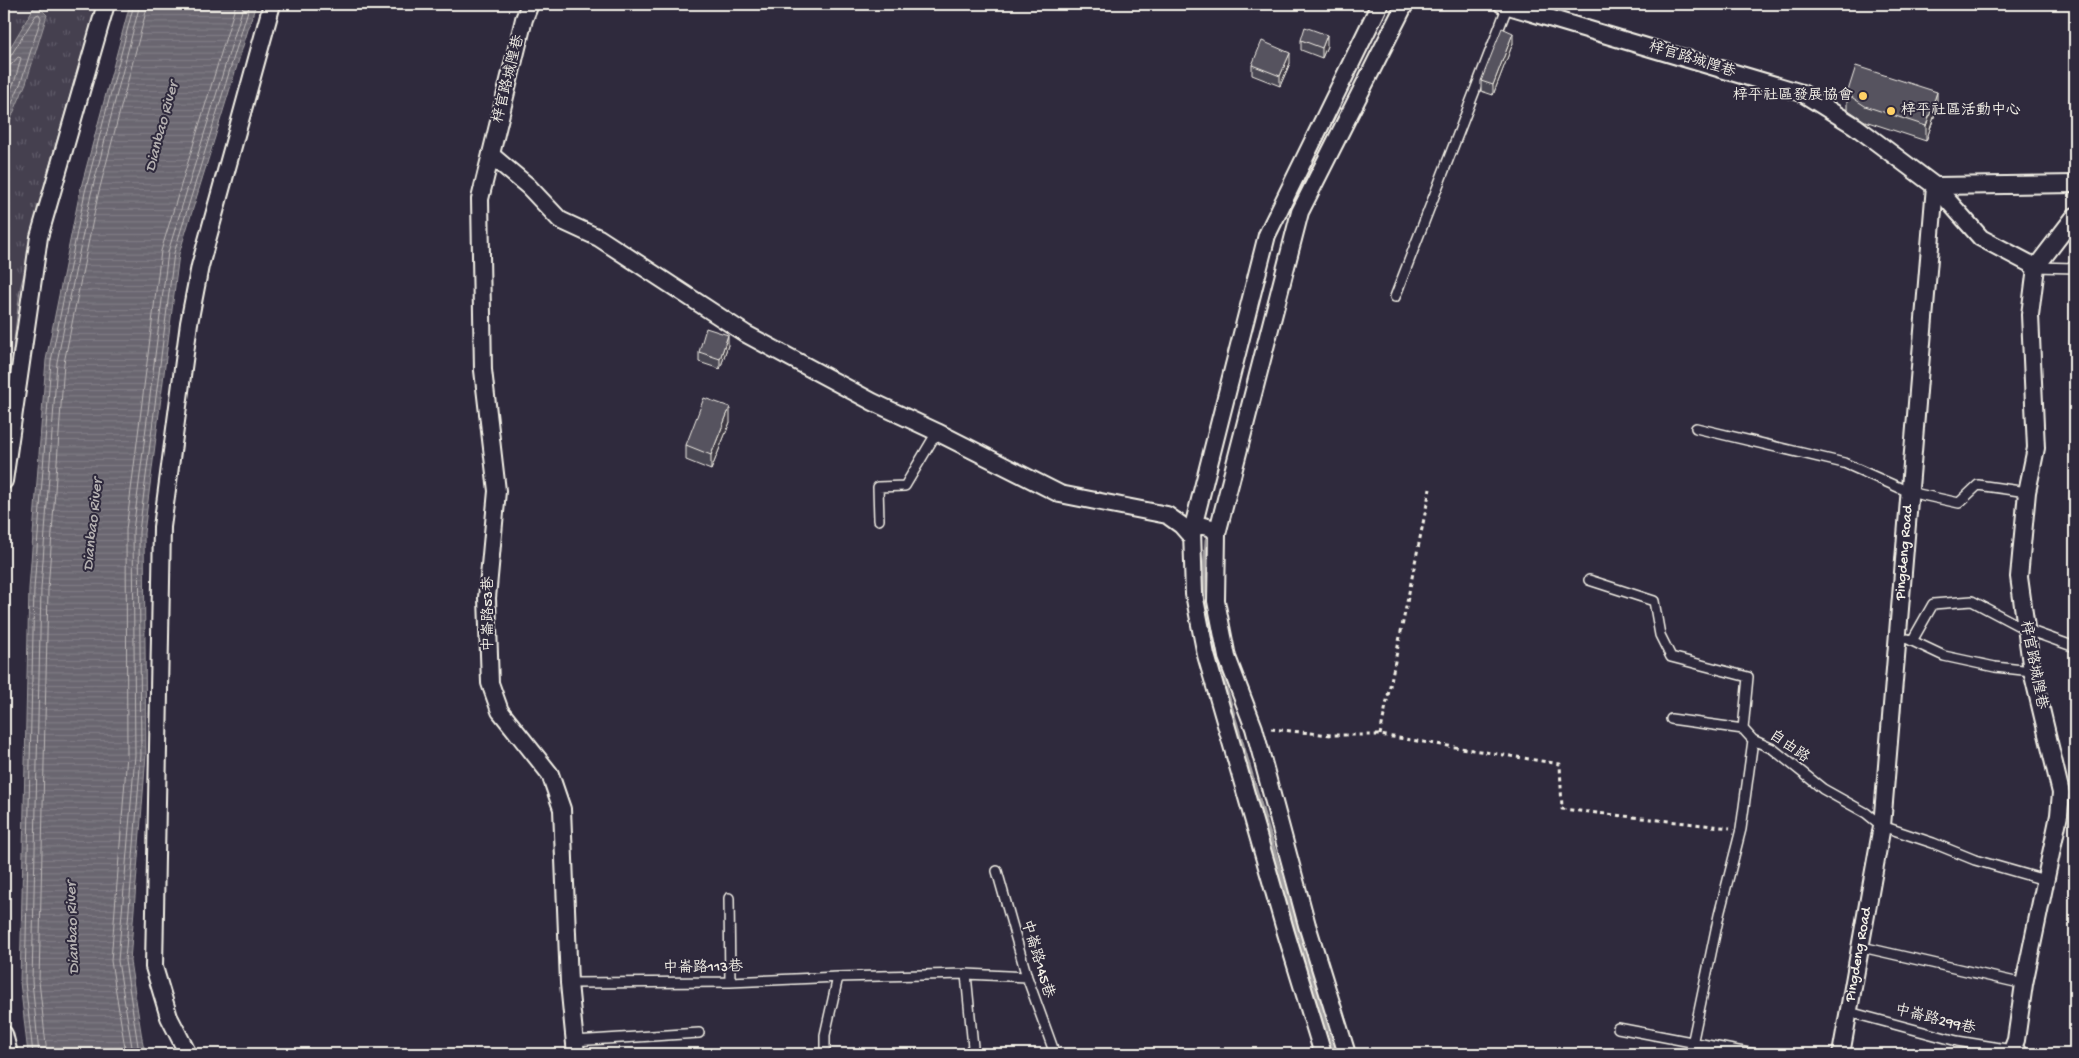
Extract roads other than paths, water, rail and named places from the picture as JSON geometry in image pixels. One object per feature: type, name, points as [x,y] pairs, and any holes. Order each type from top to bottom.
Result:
[{"type":"street","points":[[4,481],[39,237],[106,4]]},
{"type":"street","points":[[188,1054],[169,1017],[154,967],[162,527],[189,323],[198,275],[272,4]]},
{"type":"street","name":"梓官路城隍巷","points":[[491,155],[524,19],[530,4]]},
{"type":"street","points":[[1346,1054],[1296,929],[1206,655],[1194,594],[1205,530],[1280,238],[1380,4]]},
{"type":"street","points":[[1324,1054],[1254,728],[1227,657],[1205,530],[1280,238],[1300,212],[1405,4]]},
{"type":"street","name":"梓官路城隍巷","points":[[1505,4],[1802,93],[1855,126],[1935,186],[1981,238],[2036,267],[2030,315],[2036,448],[2027,492],[2019,577],[2032,671],[2061,793],[2059,815],[2024,984],[2014,1053]]},
{"type":"street","points":[[491,155],[528,186],[560,220],[599,238],[746,334],[873,402],[1060,494],[1168,515],[1188,532],[1205,530]]},
{"type":"street","name":"中崙路53巷","points":[[491,155],[480,199],[483,370],[497,491],[487,598],[490,683],[500,711],[550,774],[562,809],[568,983],[575,1048]]},
{"type":"street","points":[[1935,186],[2075,184]]},
{"type":"street","name":"Pingdeng Road","points":[[1841,1054],[1862,947],[1882,826],[1905,637],[1910,492],[1935,186]]},
{"type":"street","points":[[2036,267],[2075,216]]},
{"type":"street","points":[[4,1034],[9,1054]]},
{"type":"lane","points":[[1395,297],[1505,4]]},
{"type":"lane","points":[[2036,267],[2075,268]]},
{"type":"lane","points":[[1696,428],[1844,463],[1910,492],[1959,503],[1978,486],[2027,492]]},
{"type":"lane","points":[[879,520],[878,487],[906,486],[937,432]]},
{"type":"lane","points":[[1589,580],[1654,601],[1660,635],[1671,657],[1748,677],[1743,729]]},
{"type":"lane","points":[[2032,671],[1995,667],[1944,656],[1905,637],[1933,604],[1972,601],[2025,629],[2075,646]]},
{"type":"lane","points":[[1671,719],[1743,729],[1753,740]]},
{"type":"lane","name":"自由路","points":[[1690,1054],[1719,915],[1741,829],[1753,740],[1773,749],[1823,789],[1866,813],[1882,826],[1933,842],[1975,860],[2045,880]]},
{"type":"lane","name":"中崙路145巷","points":[[997,871],[1027,978],[1054,1054]]},
{"type":"lane","points":[[729,898],[730,982]]},
{"type":"lane","points":[[1862,947],[2024,984]]},
{"type":"lane","points":[[966,974],[973,1047],[967,1054]]},
{"type":"lane","name":"中崙路113巷","points":[[568,983],[730,982],[966,974],[1027,978]]},
{"type":"lane","points":[[825,1054],[825,1035],[838,977]]},
{"type":"lane","name":"中崙路299巷","points":[[1849,1012],[1957,1041],[2014,1053]]},
{"type":"lane","points":[[1618,1028],[1754,1054]]},
{"type":"lane","points":[[575,1048],[699,1033]]},
{"type":"water","points":[[36,4],[47,15],[26,83],[4,135],[4,58]]},
{"type":"water","name":"Dianbao River","points":[[130,4],[256,4],[179,254],[144,533],[146,755],[130,961],[143,1045],[148,1054],[28,1054],[20,982],[29,589],[46,360],[80,191]]},
{"type":"waterway","points":[[1210,531],[1207,540],[1203,599],[1217,661],[1334,1054]]},
{"type":"place","name":"梓平社區發展協會","points":[[1863,96]]},
{"type":"place","name":"梓平社區活動中心","points":[[1891,111]]}]
